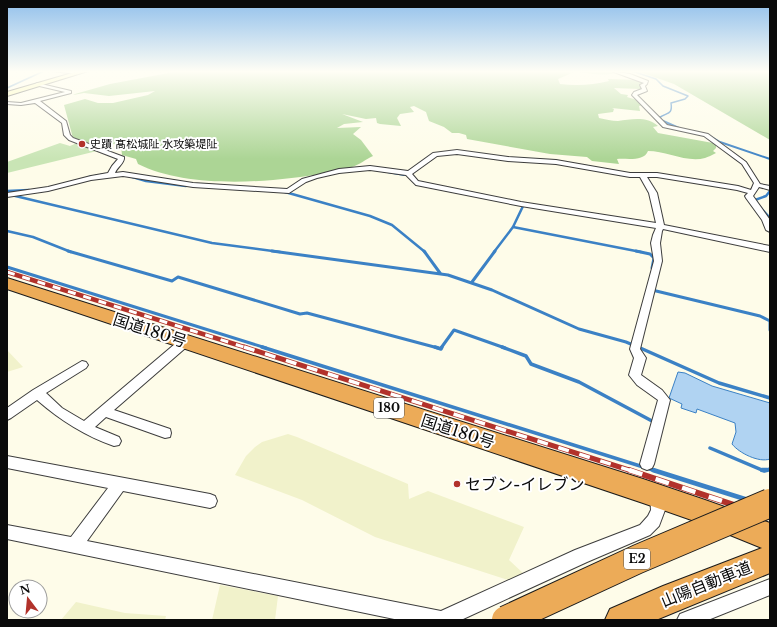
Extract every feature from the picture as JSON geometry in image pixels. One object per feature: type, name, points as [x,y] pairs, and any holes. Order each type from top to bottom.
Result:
[{"type":"highway","name":"国道180号","points":[[7,283],[657,496],[705,512],[770,537]]},
{"type":"highway","name":"E2","points":[[506,620],[638,559],[770,503]]},
{"type":"highway","name":"山陽自動車道","points":[[621,620],[663,601],[770,559]]},
{"type":"street","points":[[640,100],[656,116],[658,120],[669,127],[706,135],[746,166],[757,185],[770,188]]},
{"type":"street","points":[[7,103],[21,104],[36,101],[64,122],[67,135],[70,138],[122,158],[120,162],[114,166],[111,175]]},
{"type":"street","points":[[10,194],[48,189],[91,178],[123,174],[185,184],[289,191],[301,181],[308,178],[354,169],[373,168],[408,174],[435,154],[453,152],[508,159],[556,162],[618,174],[657,175],[738,188],[751,192]]},
{"type":"street","points":[[408,174],[416,183],[524,204],[661,227],[770,249]]},
{"type":"street","points":[[642,175],[653,193],[661,227],[656,234],[655,248],[658,261],[636,346],[640,358],[635,375],[637,380],[659,394],[664,400],[647,464]]},
{"type":"street","points":[[757,185],[751,192],[750,198],[766,220],[770,230]]},
{"type":"street","points":[[85,428],[186,341]]},
{"type":"street","points":[[7,415],[37,393],[82,365]]},
{"type":"street","points":[[37,393],[58,411],[85,428],[114,441]]},
{"type":"street","points":[[104,411],[165,433]]},
{"type":"street","points":[[7,462],[210,501]]},
{"type":"street","points":[[74,546],[119,484]]},
{"type":"street","points":[[7,532],[441,620],[581,556],[645,530],[654,521],[658,510],[657,496]]},
{"type":"street","points":[[686,620],[770,587]]},
{"type":"green space","points":[[81,100],[89,100],[98,103],[113,103],[125,100],[638,100],[643,105],[639,106],[640,111],[612,108],[614,109],[613,112],[598,114],[599,118],[616,121],[644,119],[658,126],[653,127],[658,133],[713,143],[716,145],[716,148],[713,151],[716,153],[705,158],[691,159],[648,151],[643,157],[635,159],[617,159],[619,164],[592,161],[587,157],[550,154],[467,139],[466,135],[452,133],[444,127],[429,121],[426,112],[414,106],[410,107],[414,112],[400,114],[397,118],[401,126],[380,124],[377,123],[376,118],[366,119],[342,114],[363,122],[344,124],[337,128],[361,127],[353,134],[361,140],[373,156],[355,166],[304,177],[230,182],[205,180],[180,177],[158,172],[138,164],[136,159],[122,155],[121,146],[107,142],[90,143],[73,138],[64,105]]},
{"type":"green space","points":[[702,100],[770,100],[770,140]]},
{"type":"green space","points":[[79,142],[97,151],[7,173],[7,162],[60,143],[70,146]]},
{"type":"green space","points":[[7,350],[23,367],[7,372]]},
{"type":"green space","points":[[288,434],[408,484],[409,499],[428,491],[524,527],[509,560],[524,574],[508,580],[375,537],[302,500],[235,475],[246,456],[255,447],[262,442]]},
{"type":"green space","points":[[220,585],[278,596],[275,620],[212,620]]},
{"type":"green space","points":[[76,602],[125,613],[166,616],[165,620],[61,620]]},
{"type":"water","points":[[678,372],[685,373],[712,386],[770,403],[770,459],[760,460],[744,454],[732,444],[736,432],[735,423],[697,409],[696,413],[681,408],[682,404],[669,398]]},
{"type":"waterway","points":[[660,117],[670,112],[671,103],[681,100]]},
{"type":"waterway","points":[[660,117],[661,120],[679,128]]},
{"type":"waterway","points":[[708,135],[720,142],[770,159]]},
{"type":"waterway","points":[[382,171],[404,175]]},
{"type":"waterway","points":[[92,176],[105,174]]},
{"type":"waterway","points":[[132,177],[129,176],[146,181],[186,186]]},
{"type":"waterway","points":[[7,191],[29,190]]},
{"type":"waterway","points":[[756,202],[755,200],[766,196],[770,191]]},
{"type":"waterway","points":[[285,192],[370,216],[392,225],[424,251]]},
{"type":"waterway","points":[[7,194],[212,243],[280,252]]},
{"type":"waterway","points":[[513,227],[524,204]]},
{"type":"waterway","points":[[759,206],[770,218]]},
{"type":"waterway","points":[[494,252],[513,227]]},
{"type":"waterway","points":[[513,227],[637,251]]},
{"type":"waterway","points":[[7,231],[33,237],[70,252]]},
{"type":"waterway","points":[[272,251],[448,275],[492,290],[579,329],[626,342],[640,348]]},
{"type":"waterway","points":[[424,251],[440,273]]},
{"type":"waterway","points":[[472,282],[495,251]]},
{"type":"waterway","points":[[637,251],[650,254],[654,258],[652,268]]},
{"type":"waterway","points":[[70,252],[172,281],[178,277],[300,314],[307,313],[438,348]]},
{"type":"waterway","points":[[7,267],[266,348]]},
{"type":"waterway","points":[[652,290],[760,316],[770,321],[770,330]]},
{"type":"waterway","points":[[441,348],[454,330],[505,348]]},
{"type":"waterway","points":[[262,347],[656,471]]},
{"type":"waterway","points":[[438,348],[441,349],[442,347]]},
{"type":"waterway","points":[[502,347],[526,356],[531,364],[579,382],[652,421]]},
{"type":"waterway","points":[[638,347],[719,383],[770,398]]},
{"type":"waterway","points":[[710,448],[764,471],[767,470]]},
{"type":"waterway","points":[[653,470],[748,500]]},
{"type":"waterway","points":[[762,470],[767,470]]},
{"type":"railway","points":[[7,272],[247,348]]},
{"type":"railway","points":[[244,347],[632,471]]},
{"type":"railway","points":[[632,471],[770,517]]},
{"type":"place","name":"史蹟 髙松城阯 水攻築堤阯","points":[[82,144]]},
{"type":"place","name":"セブン-イレブン","points":[[457,484]]}]
